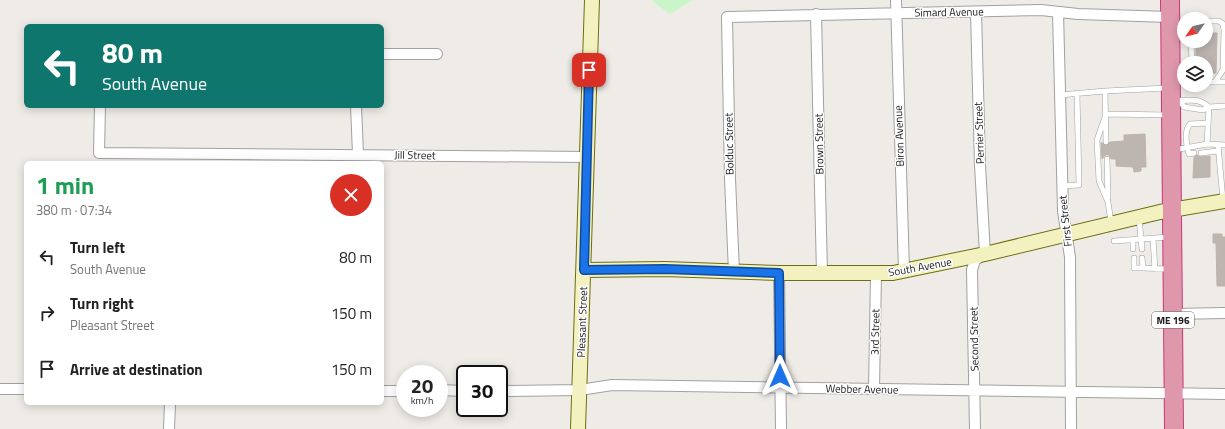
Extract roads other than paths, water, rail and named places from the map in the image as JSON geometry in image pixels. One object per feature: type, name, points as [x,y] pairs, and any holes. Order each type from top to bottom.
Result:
[{"type":"highway","name":"ME 196","points":[[1170,9],[1173,101],[1179,149],[1171,210],[1171,237],[1163,269],[1173,314],[1174,429]]},
{"type":"street","name":"Pleasant Street","points":[[578,429],[592,0]]},
{"type":"street","name":"Biron Avenue","points":[[896,0],[895,13],[904,271]]},
{"type":"street","name":"Simard Avenue","points":[[727,16],[1042,10],[1058,12],[1170,9]]},
{"type":"street","name":"Perrier Street","points":[[976,12],[980,165],[985,254]]},
{"type":"street","name":"First Street","points":[[1058,12],[1062,186],[1066,235],[1070,257],[1072,392],[1071,429]]},
{"type":"street","name":"Brown Street","points":[[816,14],[822,274]]},
{"type":"street","name":"Bolduc Street","points":[[727,16],[734,272]]},
{"type":"street","points":[[384,54],[437,54]]},
{"type":"street","name":"Jill Street","points":[[100,108],[100,153],[586,157]]},
{"type":"street","points":[[356,108],[358,154]]},
{"type":"street","name":"South Avenue","points":[[584,270],[665,269],[822,274],[876,274],[904,271],[985,254],[1139,217],[1224,201]]},
{"type":"street","name":"Second Street","points":[[975,429],[972,270],[975,260],[985,254]]},
{"type":"street","points":[[779,273],[781,429]]},
{"type":"street","name":"3rd Street","points":[[874,389],[876,274]]},
{"type":"street","points":[[1173,314],[1225,313]]},
{"type":"street","name":"Webber Avenue","points":[[508,391],[580,390],[612,386],[1225,394]]},
{"type":"street","points":[[0,389],[24,389]]},
{"type":"street","points":[[384,391],[396,391]]},
{"type":"street","points":[[169,429],[170,405]]},
{"type":"lane","points":[[1213,21],[1219,21],[1223,24],[1224,71],[1215,82]]},
{"type":"lane","points":[[1215,82],[1225,82]]},
{"type":"lane","points":[[1105,91],[1106,142]]},
{"type":"lane","points":[[1059,95],[1105,91],[1173,101],[1184,107],[1203,110],[1209,107],[1225,106]]},
{"type":"lane","points":[[1062,186],[1079,185],[1077,93]]},
{"type":"lane","points":[[1106,114],[1186,99],[1204,102],[1209,107],[1206,144]]},
{"type":"lane","points":[[1106,114],[1097,140],[1099,181],[1108,202]]},
{"type":"lane","points":[[1179,149],[1186,128],[1190,124],[1208,123]]},
{"type":"lane","points":[[1179,149],[1206,144],[1218,148]]},
{"type":"lane","points":[[1201,152],[1218,148],[1225,144]]},
{"type":"lane","points":[[1218,148],[1224,201]]},
{"type":"lane","points":[[1179,149],[1189,154],[1194,153]]},
{"type":"lane","points":[[1107,159],[1108,202],[1111,224]]},
{"type":"lane","points":[[1139,217],[1142,249]]},
{"type":"lane","points":[[1114,242],[1171,237]]},
{"type":"lane","points":[[1134,258],[1134,268],[1163,269],[1153,239]]},
{"type":"lane","points":[[1133,240],[1133,249]]},
{"type":"lane","points":[[1142,258],[1143,268]]}]
